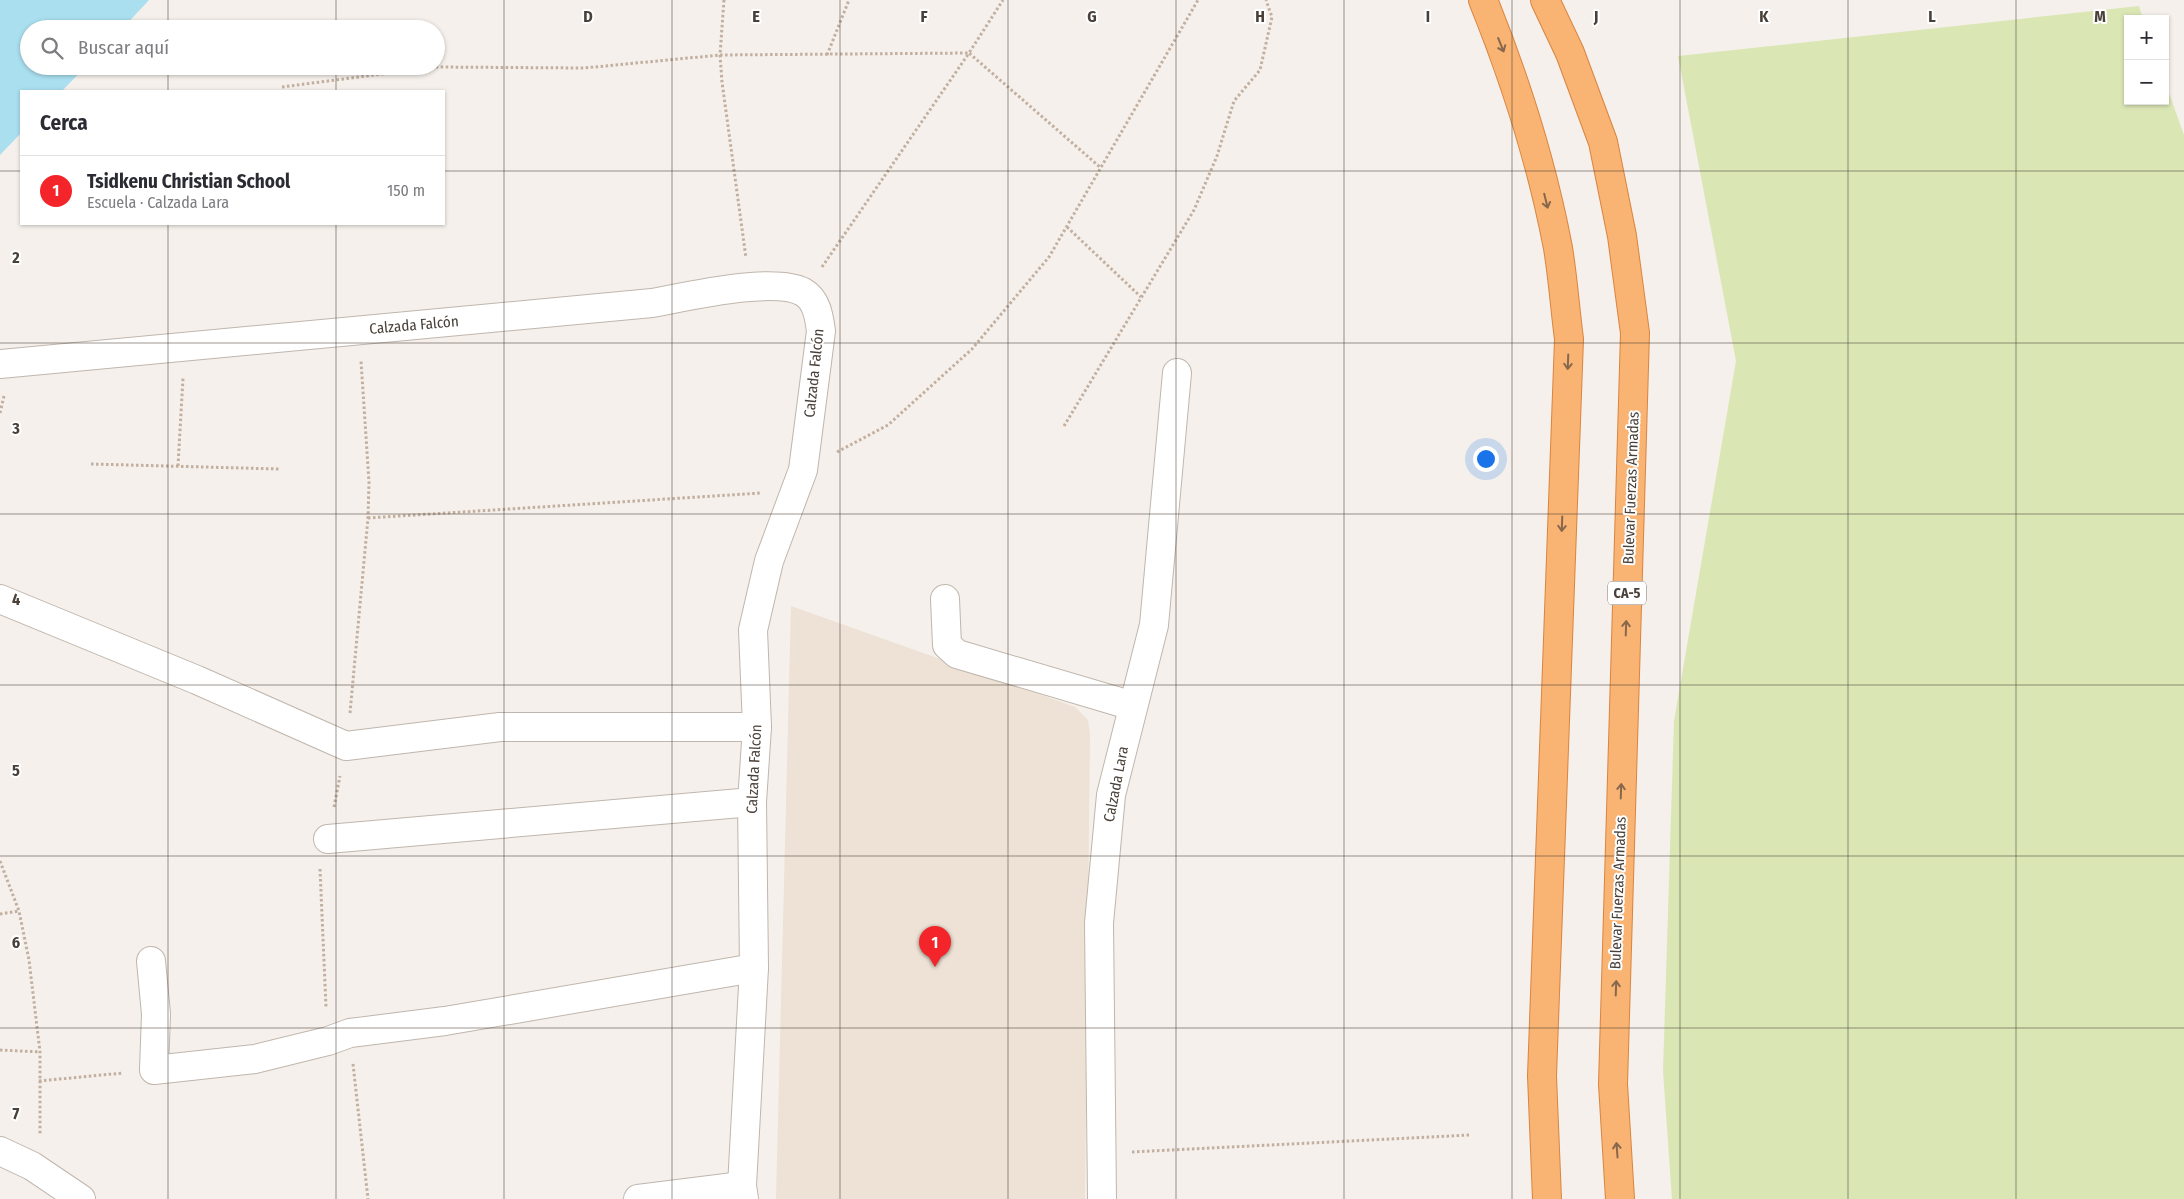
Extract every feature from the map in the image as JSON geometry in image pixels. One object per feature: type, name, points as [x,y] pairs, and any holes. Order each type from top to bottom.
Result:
[{"type":"highway","points":[[1482,0],[1505,56],[1537,164],[1558,249],[1569,339],[1542,1076],[1547,1199]]},
{"type":"highway","name":"Bulevar Fuerzas Armadas","points":[[1545,0],[1570,54],[1603,142],[1622,236],[1635,332],[1613,1084],[1620,1199]]},
{"type":"street","name":"Calzada Falcón","points":[[0,364],[652,303],[750,287],[788,286],[804,292],[818,309],[821,331],[799,480],[769,562],[753,630],[757,727],[752,802],[754,968],[743,1192]]},
{"type":"street","name":"Calzada Lara","points":[[1102,1199],[1099,923],[1111,795],[1154,625],[1177,373]]},
{"type":"street","points":[[0,599],[197,680],[346,746],[500,728],[757,727]]},
{"type":"street","points":[[946,599],[947,645],[957,654],[1133,706]]},
{"type":"street","points":[[328,839],[752,802]]},
{"type":"street","points":[[151,962],[156,1014],[154,1070],[255,1059],[339,1037],[445,1021],[754,968]]},
{"type":"street","points":[[0,1151],[32,1166],[81,1199]]},
{"type":"street","points":[[638,1199],[743,1192]]},
{"type":"path","points":[[724,0],[720,55],[750,287]]},
{"type":"path","points":[[827,55],[850,0]]},
{"type":"path","points":[[804,292],[969,53],[1003,0]]},
{"type":"path","points":[[368,518],[799,480],[888,425],[972,349],[1049,257],[1198,0]]},
{"type":"path","points":[[1064,426],[1194,210],[1217,156],[1234,101],[1260,70],[1272,18],[1266,0]]},
{"type":"path","points":[[445,67],[584,68],[720,55],[969,53],[1101,168]]},
{"type":"path","points":[[282,87],[374,75]]},
{"type":"path","points":[[1067,227],[1141,297]]},
{"type":"path","points":[[360,330],[369,482],[367,548],[346,746],[328,839],[320,860],[339,1037],[368,1199]]},
{"type":"path","points":[[178,466],[184,347]]},
{"type":"path","points":[[91,464],[279,469]]},
{"type":"path","points":[[0,861],[19,911],[29,960],[40,1052],[41,1130],[32,1166]]},
{"type":"path","points":[[0,914],[19,911]]},
{"type":"path","points":[[0,1050],[40,1052]]},
{"type":"path","points":[[39,1081],[154,1070]]},
{"type":"path","points":[[1101,1153],[1469,1135]]},
{"type":"shaded area","points":[[791,606],[1075,707],[1088,720],[1090,734],[1085,1199],[776,1199]]},
{"type":"green space","points":[[2139,6],[2142,15],[2124,15],[2124,105],[2169,105],[2169,93],[2184,135],[2184,1199],[1672,1199],[1663,1071],[1674,721],[1736,361],[1678,56]]},
{"type":"water","points":[[0,0],[149,0],[130,20],[20,20],[20,75],[77,75],[63,90],[20,90],[20,134],[0,155]]},
{"type":"place","name":"Tsidkenu Christian School","points":[[935,967]]}]
